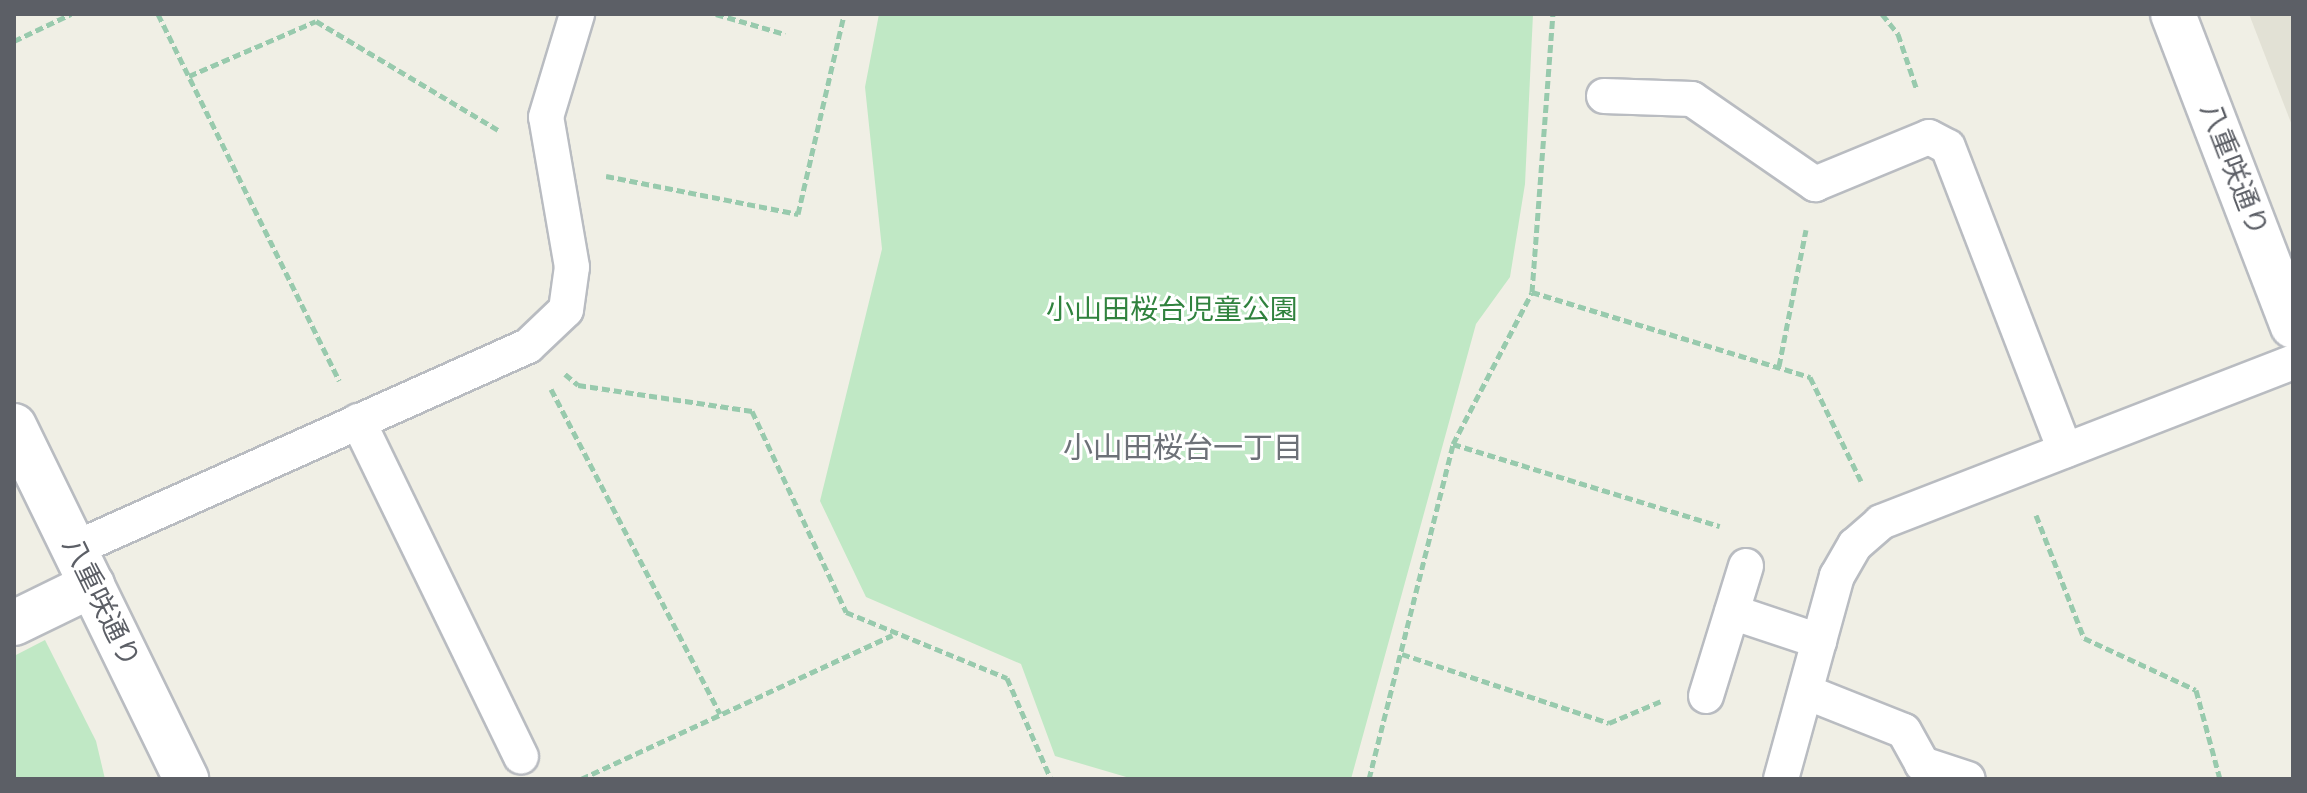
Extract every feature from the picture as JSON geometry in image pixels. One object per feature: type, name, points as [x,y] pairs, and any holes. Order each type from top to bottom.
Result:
[{"type":"street","name":"八重咲通り","points":[[2173,14],[2293,326]]},
{"type":"street","name":"八重咲通り","points":[[14,426],[186,779]]},
{"type":"street","points":[[14,623],[83,567]]},
{"type":"lane","points":[[83,567],[358,421],[528,346],[566,310],[572,267],[559,166],[546,117],[577,14]]},
{"type":"lane","points":[[1604,96],[1692,99],[1815,184],[1929,137],[1948,147],[2065,450]]},
{"type":"lane","points":[[1781,779],[1837,576],[1855,545],[1881,522],[2293,362]]},
{"type":"lane","points":[[358,421],[521,757]]},
{"type":"lane","points":[[1706,696],[1746,566]]},
{"type":"lane","points":[[1732,612],[1819,641]]},
{"type":"lane","points":[[1806,692],[1904,731],[1922,764],[1968,779]]},
{"type":"path","points":[[14,41],[71,14]]},
{"type":"path","points":[[158,14],[358,421]]},
{"type":"path","points":[[716,14],[785,34]]},
{"type":"path","points":[[189,76],[316,18],[559,166],[798,214],[844,14]]},
{"type":"path","points":[[1369,779],[1453,444],[1532,292],[1553,14]]},
{"type":"path","points":[[1882,14],[1898,34],[1929,137]]},
{"type":"path","points":[[1779,366],[1815,184]]},
{"type":"path","points":[[1532,292],[1810,377],[1881,522]]},
{"type":"path","points":[[528,346],[578,385],[752,411],[846,612],[892,634],[1007,678],[1052,779]]},
{"type":"path","points":[[528,346],[720,714]]},
{"type":"path","points":[[1453,444],[1744,534],[1746,566]]},
{"type":"path","points":[[2018,469],[2084,638],[2196,690],[2220,779]]},
{"type":"path","points":[[581,779],[892,634]]},
{"type":"path","points":[[1402,654],[1609,723],[1657,701],[1706,696]]},
{"type":"shaded area","points":[[2249,14],[2293,14],[2293,128]]},
{"type":"green space","name":"小山田桜台児童公園","points":[[879,14],[1533,14],[1525,184],[1510,277],[1476,324],[1351,779],[1133,779],[1055,756],[1021,664],[866,597],[820,501],[882,249],[865,87]]},
{"type":"green space","points":[[45,640],[96,741],[105,779],[14,779],[14,656]]},
{"type":"district","name":"小山田桜台一丁目","points":[[1183,449]]}]
